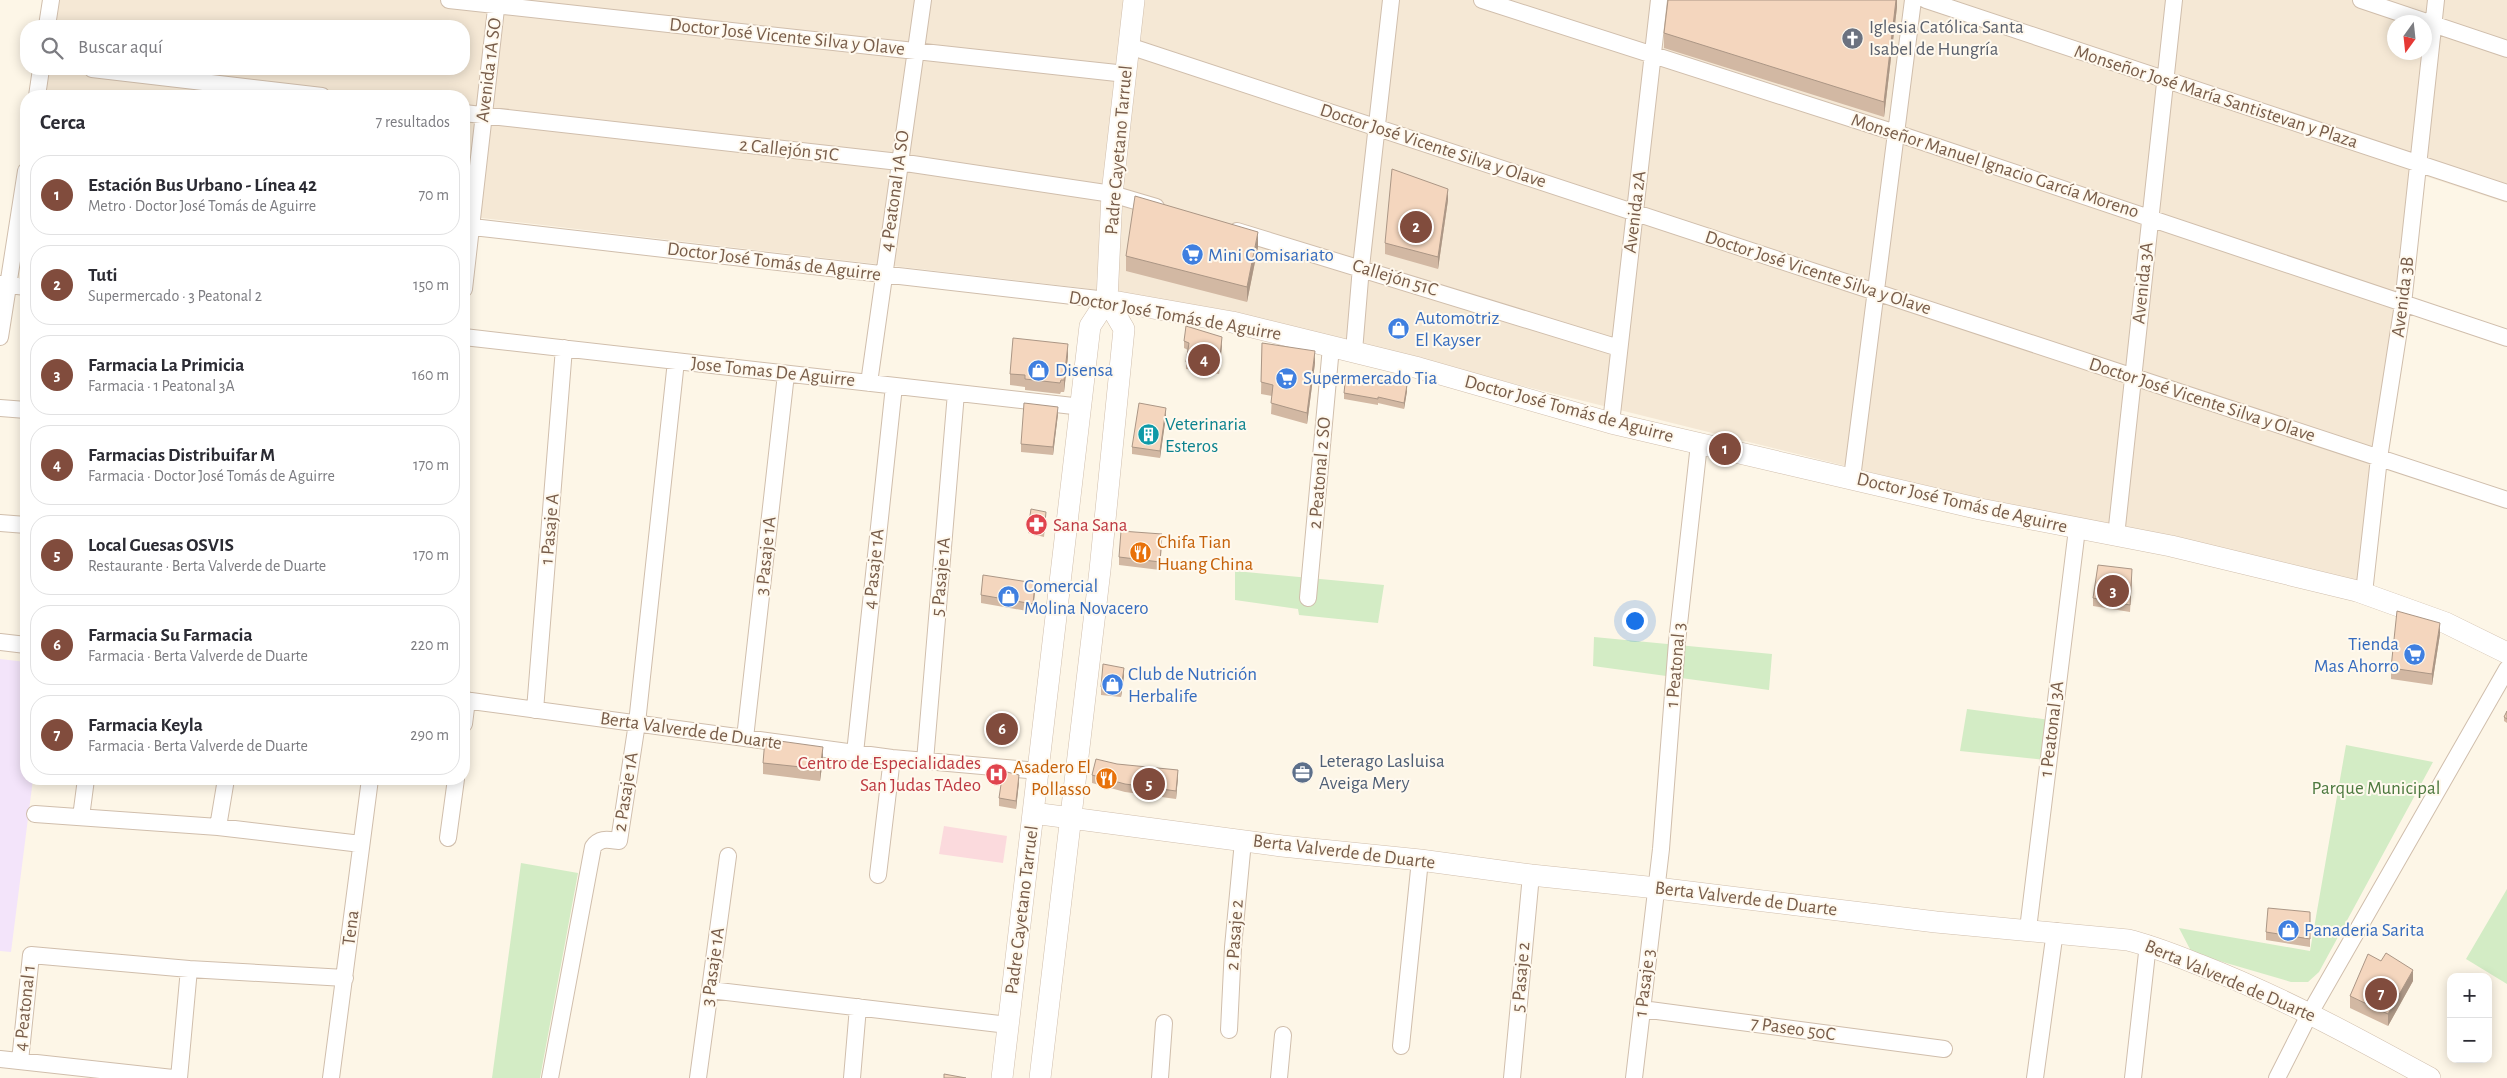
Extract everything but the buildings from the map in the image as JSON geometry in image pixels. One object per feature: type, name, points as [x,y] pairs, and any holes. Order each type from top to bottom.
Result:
[{"type":"street","points":[[48,20],[51,0]]},
{"type":"street","name":"Doctor José Vicente Silva y Olave","points":[[449,0],[497,3],[1126,74]]},
{"type":"street","name":"4 Peatonal 1A SO","points":[[868,383],[923,0]]},
{"type":"street","name":"Padre Cayetano Tarruel","points":[[1002,1078],[1090,326],[1107,300],[1112,194],[1134,0]]},
{"type":"street","points":[[1354,352],[1361,267],[1391,0]]},
{"type":"street","name":"Monseñor Manuel Ignacio García Moreno","points":[[1482,0],[1896,132],[2507,338]]},
{"type":"street","name":"Avenida 2A","points":[[1611,423],[1659,0]]},
{"type":"street","points":[[1852,478],[1913,0]]},
{"type":"street","name":"Monseñor José María Santistevan y Plaza","points":[[1926,0],[2507,193]]},
{"type":"street","name":"Avenida 3A","points":[[2116,536],[2174,0]]},
{"type":"street","points":[[2361,0],[2507,49]]},
{"type":"street","name":"Avenida 3B","points":[[2364,593],[2380,458],[2403,304],[2436,0]]},
{"type":"street","name":"Avenida 1A SO","points":[[470,212],[484,116],[497,3]]},
{"type":"street","name":"Doctor José Vicente Silva y Olave","points":[[1129,46],[2507,500]]},
{"type":"street","points":[[38,90],[40,75]]},
{"type":"street","points":[[143,75],[271,90]]},
{"type":"street","name":"2 Callejón 51C","points":[[470,114],[899,162],[1112,194]]},
{"type":"street","points":[[1112,194],[1170,211]]},
{"type":"street","points":[[0,337],[4,285],[20,202]]},
{"type":"street","name":"Callejón 51C","points":[[1217,225],[1361,267],[1619,348]]},
{"type":"street","name":"Doctor José Tomás de Aguirre","points":[[470,226],[1107,300],[1232,322],[1354,352],[1611,423],[1980,509],[2171,546],[2364,593],[2446,623],[2507,654]]},
{"type":"street","points":[[4,285],[20,286]]},
{"type":"street","name":"Padre Cayetano Tarruel","points":[[1040,1078],[1100,570],[1124,329],[1107,300]]},
{"type":"street","name":"Jose Tomas De Aguirre","points":[[470,338],[1082,407]]},
{"type":"street","name":"2 Peatonal 2 SO","points":[[1308,598],[1331,347]]},
{"type":"street","name":"1 Pasaje A","points":[[535,710],[564,348]]},
{"type":"street","name":"2 Pasaje 1A","points":[[550,1078],[594,847],[596,842],[603,839],[619,841],[637,723],[676,361]]},
{"type":"street","name":"3 Pasaje 1A","points":[[745,738],[786,374]]},
{"type":"street","name":"4 Pasaje 1A","points":[[854,753],[894,386]]},
{"type":"street","name":"5 Pasaje 1A","points":[[925,761],[956,393]]},
{"type":"street","points":[[0,408],[20,410]]},
{"type":"street","name":"1 Peatonal 3","points":[[1657,888],[1677,642],[1699,444]]},
{"type":"street","points":[[0,523],[20,525]]},
{"type":"street","name":"1 Peatonal 3A","points":[[2028,929],[2077,529]]},
{"type":"street","points":[[0,642],[20,644]]},
{"type":"street","points":[[2278,1078],[2310,1013],[2507,669]]},
{"type":"street","name":"Berta Valverde de Duarte","points":[[470,701],[892,758],[1039,771]]},
{"type":"street","points":[[878,874],[892,758]]},
{"type":"street","points":[[80,818],[85,785]]},
{"type":"street","points":[[218,827],[225,785]]},
{"type":"street","name":"Tena","points":[[331,1078],[369,785]]},
{"type":"street","points":[[448,838],[455,785]]},
{"type":"street","name":"Berta Valverde de Duarte","points":[[1033,813],[1531,875],[1657,888],[1936,922],[2055,931],[2128,940],[2148,944],[2220,973],[2310,1013],[2430,1078]]},
{"type":"street","points":[[35,814],[218,827],[361,844]]},
{"type":"street","name":"2 Pasaje 2","points":[[1229,1030],[1233,947],[1243,840]]},
{"type":"street","name":"3 Pasaje 1A","points":[[698,1078],[728,856]]},
{"type":"street","points":[[1401,1046],[1420,860]]},
{"type":"street","name":"5 Pasaje 2","points":[[1512,1078],[1531,875]]},
{"type":"street","name":"1 Pasaje 3","points":[[1634,1078],[1657,888]]},
{"type":"street","points":[[2035,1078],[2055,931]]},
{"type":"street","points":[[2133,1078],[2148,944]]},
{"type":"street","name":"4 Peatonal 1","points":[[20,1061],[31,955],[189,969]]},
{"type":"street","points":[[179,1078],[189,969],[345,978]]},
{"type":"street","points":[[710,990],[1008,1025]]},
{"type":"street","points":[[852,1078],[858,1007]]},
{"type":"street","name":"7 Paseo 50C","points":[[1642,1008],[1944,1049]]},
{"type":"street","points":[[1160,1078],[1164,1023]]},
{"type":"street","points":[[1278,1078],[1283,1035]]},
{"type":"street","points":[[0,1059],[20,1061],[42,1071],[173,1078]]},
{"type":"shaded area","points":[[53,0],[2432,0],[2430,15],[2387,15],[2387,60],[2425,60],[2363,591],[2080,524],[1349,343],[1108,291],[470,217],[470,90],[39,90],[41,75],[470,75],[470,20],[50,20]]},
{"type":"shaded area","points":[[2436,0],[2507,0],[2507,203],[2416,173],[2429,60],[2432,60],[2432,35]]},
{"type":"shaded area","points":[[0,659],[20,661],[20,785],[32,785],[11,952],[0,951]]},
{"type":"shaded area","points":[[944,826],[1007,836],[1003,863],[939,854]]},
{"type":"green space","points":[[1235,571],[1384,585],[1378,623],[1299,615],[1298,609],[1235,600]]},
{"type":"green space","points":[[1594,637],[1772,654],[1769,690],[1593,666]]},
{"type":"green space","points":[[1967,709],[2050,720],[2045,760],[1960,751]]},
{"type":"green space","name":"Parque Municipal","points":[[2346,745],[2433,762],[2319,972],[2308,982],[2291,982],[2192,953],[2179,928],[2310,951]]},
{"type":"green space","points":[[521,863],[578,873],[540,1078],[492,1078]]},
{"type":"green space","points":[[2507,889],[2507,984],[2492,973],[2466,959]]},
{"type":"place","name":"Iglesia Católica Santa Isabel de Hungría","points":[[1853,38]]},
{"type":"place","name":"Tuti","points":[[1416,227]]},
{"type":"place","name":"Mini Comisariato","points":[[1192,255]]},
{"type":"place","name":"Automotriz El Kayser","points":[[1399,329]]},
{"type":"place","name":"Farmacias Distribuifar M","points":[[1204,360]]},
{"type":"place","name":"Disensa","points":[[1039,370]]},
{"type":"place","name":"Supermercado Tia","points":[[1287,378]]},
{"type":"place","name":"Veterinaria Esteros","points":[[1149,435]]},
{"type":"place","name":"Estación Bus Urbano - Línea 42","points":[[1725,449]]},
{"type":"place","name":"Sana Sana","points":[[1037,525]]},
{"type":"place","name":"Chifa Tian Huang China","points":[[1141,553]]},
{"type":"place","name":"Farmacia La Primicia","points":[[2113,591]]},
{"type":"place","name":"Comercial Molina Novacero","points":[[1008,597]]},
{"type":"place","name":"Tienda Mas Ahorro","points":[[2415,655]]},
{"type":"place","name":"Club de Nutrición Herbalife","points":[[1112,685]]},
{"type":"place","name":"Farmacia Su Farmacia","points":[[1002,729]]},
{"type":"place","name":"Leterago Lasluisa Aveiga Mery","points":[[1303,772]]},
{"type":"place","name":"Centro de Especialidades San Judas TAdeo","points":[[997,774]]},
{"type":"place","name":"Asadero El Pollasso","points":[[1107,778]]},
{"type":"place","name":"Local Guesas OSVIS","points":[[1149,784]]},
{"type":"place","name":"Panaderia Sarita","points":[[2288,930]]},
{"type":"place","name":"Farmacia Keyla","points":[[2381,994]]}]
